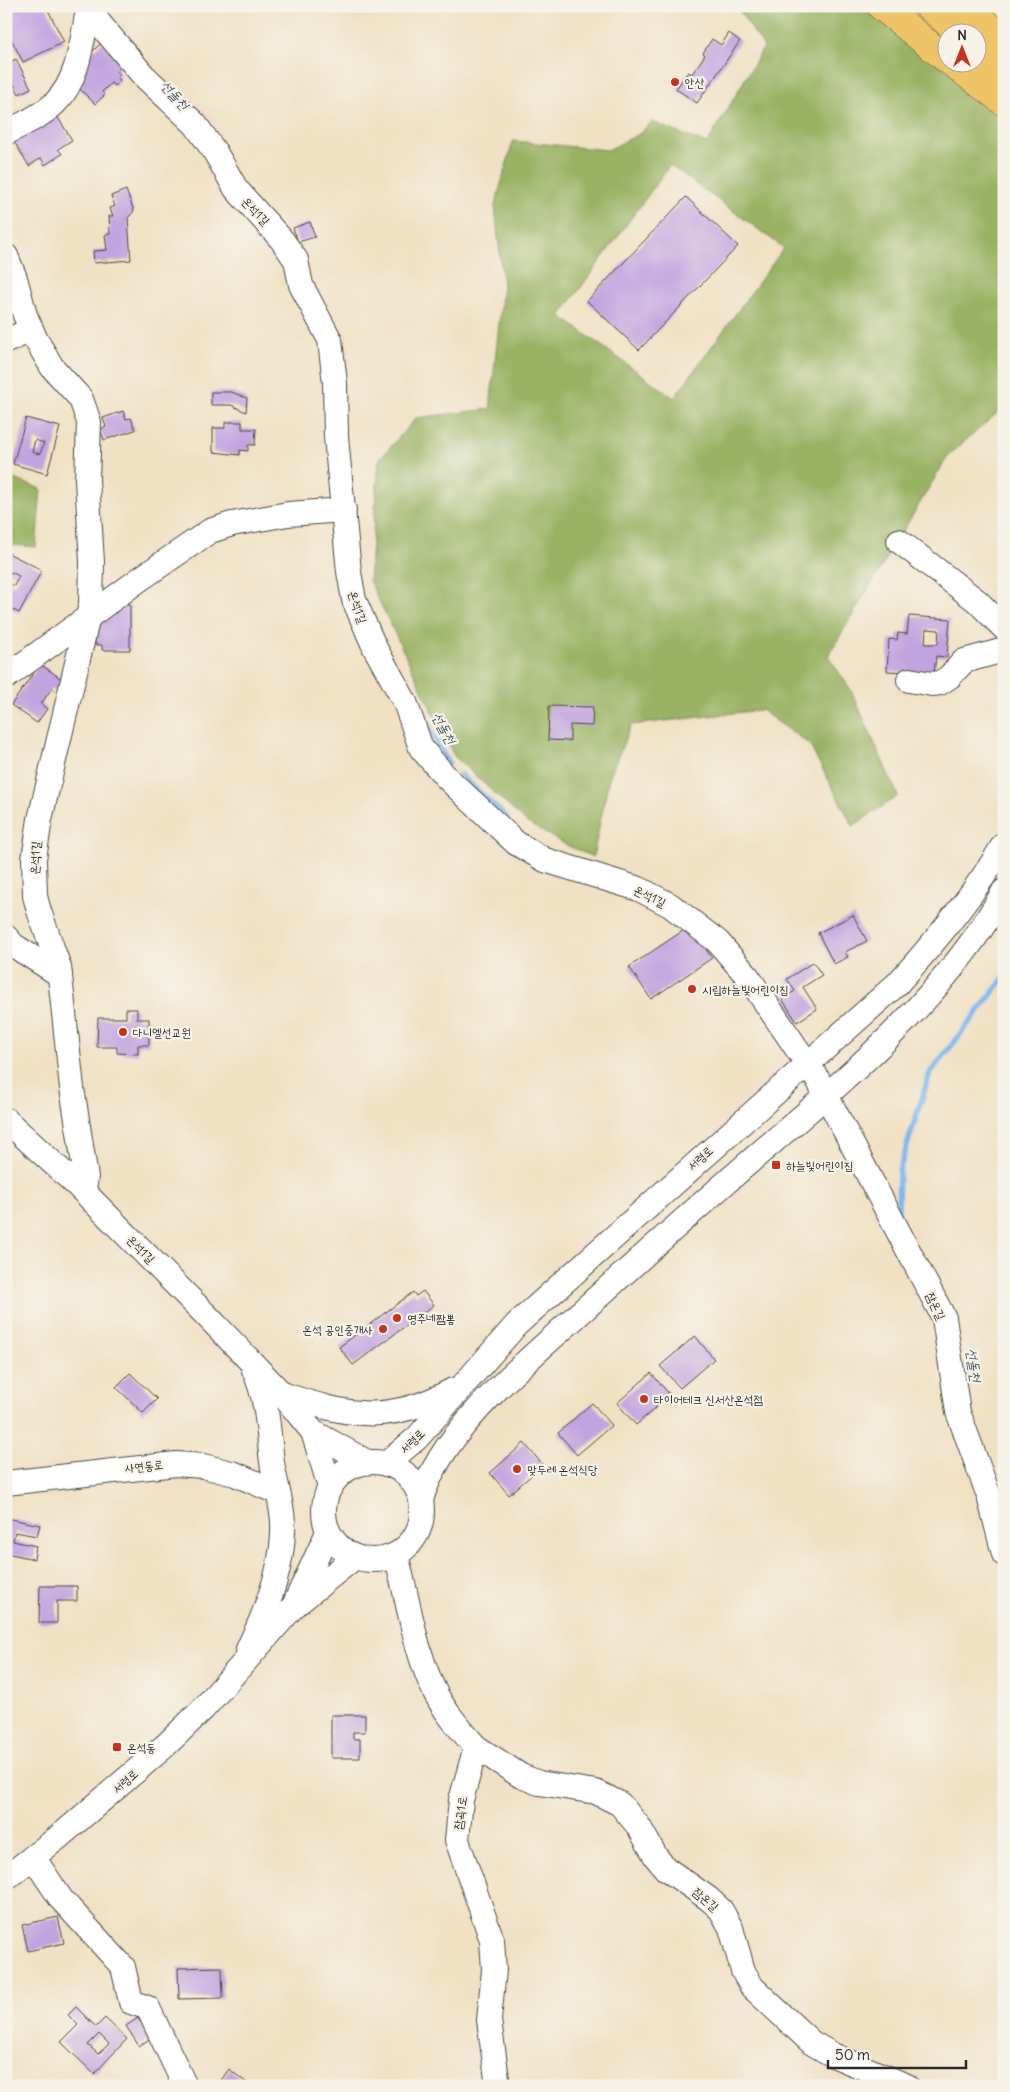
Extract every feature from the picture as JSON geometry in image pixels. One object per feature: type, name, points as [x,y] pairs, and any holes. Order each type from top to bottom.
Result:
[{"type":"highway","points":[[881,6],[938,52]]},
{"type":"highway","points":[[928,6],[947,22]]},
{"type":"highway","points":[[965,6],[1004,39]]},
{"type":"highway","points":[[988,57],[1004,71]]},
{"type":"highway","points":[[964,72],[1004,102]]},
{"type":"street","name":"온석1길","points":[[6,133],[52,106],[64,92],[74,71],[90,6]]},
{"type":"street","name":"온석1길","points":[[90,6],[99,23],[132,62],[196,124],[216,152],[236,189],[282,240],[296,260],[301,285],[330,340],[335,383],[336,437],[349,572],[354,600],[375,648],[402,695],[418,742],[427,757],[507,836],[525,849],[559,865],[638,889],[670,905],[692,920],[718,942],[737,963],[817,1079]]},
{"type":"street","name":"온석1길","points":[[6,256],[31,330],[52,367],[81,399],[88,418],[87,480],[92,585],[89,617],[35,842],[35,896],[60,975],[72,1088],[86,1177],[86,1183],[81,1189],[282,1394],[313,1432]]},
{"type":"street","points":[[6,341],[31,330]]},
{"type":"street","points":[[6,677],[196,540],[217,528],[288,514],[344,510]]},
{"type":"street","points":[[899,541],[977,601],[1004,628]]},
{"type":"street","points":[[909,680],[932,684],[940,683],[950,677],[964,662],[1004,650]]},
{"type":"street","name":"서령로","points":[[421,1500],[438,1461],[473,1416],[523,1365],[738,1172],[817,1079],[870,1010],[926,952],[979,882],[1004,844]]},
{"type":"street","name":"서령로","points":[[330,1487],[344,1471],[377,1463],[416,1438],[516,1324],[713,1147],[892,1032],[952,966],[976,935],[1004,891]]},
{"type":"street","points":[[6,937],[13,945],[60,975]]},
{"type":"street","points":[[870,1010],[892,1032]]},
{"type":"street","name":"잠온길","points":[[817,1079],[944,1318],[958,1412],[989,1496],[1004,1554]]},
{"type":"street","points":[[6,1120],[81,1189]]},
{"type":"street","points":[[713,1147],[738,1172]]},
{"type":"street","points":[[237,1671],[264,1609],[282,1551],[283,1520],[277,1492],[266,1402],[258,1378],[247,1358]]},
{"type":"street","points":[[282,1394],[346,1413],[378,1415],[422,1404],[464,1384]]},
{"type":"street","points":[[313,1432],[377,1463]]},
{"type":"street","points":[[313,1432],[330,1487],[324,1508],[328,1532],[339,1547],[355,1557],[375,1560],[396,1555],[414,1629],[433,1688],[444,1707],[476,1747]]},
{"type":"street","name":"서령로","points":[[377,1463],[407,1475],[416,1486],[421,1500],[423,1514],[420,1528],[408,1546],[396,1555]]},
{"type":"street","name":"사연동로","points":[[6,1483],[176,1464],[203,1466],[235,1474],[277,1492]]},
{"type":"street","name":"서령로","points":[[293,1607],[328,1532]]},
{"type":"street","name":"서령로","points":[[6,1878],[166,1746],[237,1671],[293,1607],[355,1557]]},
{"type":"street","name":"잠온길","points":[[476,1747],[521,1776],[539,1784],[596,1792],[620,1804],[640,1827],[656,1857],[665,1868],[710,1899],[720,1910],[731,1928],[746,1978],[756,1991],[812,2043],[833,2055],[907,2086]]},
{"type":"street","name":"잠곡1로","points":[[476,1747],[461,1800],[457,1840],[492,1940],[494,1970],[489,2020],[498,2086]]},
{"type":"street","points":[[33,1857],[61,1899],[123,1967],[131,2002],[148,2008],[185,2086]]},
{"type":"green space","points":[[736,6],[868,6],[938,63],[938,72],[950,72],[1004,116],[1004,407],[948,456],[828,656],[851,690],[898,796],[853,826],[809,744],[761,710],[631,725],[609,778],[593,857],[566,845],[526,822],[454,756],[369,580],[379,460],[416,418],[490,409],[503,286],[495,206],[513,141],[608,150],[639,134],[652,122],[707,144],[764,47]],"holes":[[[670,165],[784,248],[674,398],[560,316]]]},
{"type":"green space","points":[[6,476],[41,489],[36,547],[11,545],[14,534],[6,532]]},
{"type":"building","points":[[7,6],[46,6],[64,42],[23,62],[6,29]]},
{"type":"building","points":[[729,33],[740,41],[697,103],[676,89],[688,72],[692,74],[705,55],[703,53],[712,39],[721,45]]},
{"type":"building","points":[[103,41],[122,65],[116,71],[120,74],[117,77],[120,80],[114,86],[111,83],[102,92],[105,95],[95,104],[77,86],[85,59]]},
{"type":"building","points":[[16,59],[31,88],[19,94],[12,80],[6,82],[6,64]]},
{"type":"building","points":[[55,113],[72,140],[58,149],[62,154],[45,165],[41,158],[29,166],[13,140]]},
{"type":"building","points":[[126,190],[134,211],[128,218],[131,260],[94,263],[93,251],[107,250],[105,235],[110,234],[109,216],[113,216],[110,208],[115,206],[111,196]]},
{"type":"building","points":[[686,197],[738,246],[639,350],[587,301]]},
{"type":"building","points":[[310,222],[315,237],[298,242],[293,228]]},
{"type":"building","points":[[211,392],[231,392],[247,398],[246,412],[231,405],[211,405]]},
{"type":"building","points":[[123,411],[126,419],[131,418],[135,430],[104,440],[100,429],[106,427],[103,418]]},
{"type":"building","points":[[26,418],[60,427],[47,474],[13,464]],"holes":[[[35,440],[44,443],[40,454],[32,452]]]},
{"type":"building","points":[[225,422],[242,422],[242,429],[256,429],[255,445],[248,445],[248,451],[240,450],[240,455],[213,452],[213,428],[225,428]]},
{"type":"building","points":[[6,552],[42,570],[19,613],[6,606],[6,582],[14,586],[19,576],[11,572],[6,581]]},
{"type":"building","points":[[130,605],[130,650],[102,650],[102,645],[95,645],[95,619],[103,613],[116,613],[116,606]]},
{"type":"building","points":[[909,616],[950,619],[947,657],[936,656],[934,674],[887,671],[889,639],[897,640],[898,633],[907,634]],"holes":[[[926,629],[939,630],[938,644],[925,644]]]},
{"type":"building","points":[[40,664],[66,682],[58,693],[52,688],[41,704],[47,709],[37,723],[11,705]]},
{"type":"building","points":[[549,706],[593,707],[592,726],[570,725],[570,741],[548,740]]},
{"type":"building","points":[[853,915],[867,941],[845,952],[848,957],[834,964],[818,933]]},
{"type":"building","name":"시립하늘빛어린이집","points":[[690,926],[712,958],[651,999],[629,967]]},
{"type":"building","points":[[813,962],[822,975],[803,987],[817,1009],[797,1022],[782,999],[795,991],[787,979]]},
{"type":"building","name":"다니엘선교원","points":[[126,1009],[137,1009],[137,1019],[149,1019],[149,1045],[138,1045],[138,1054],[117,1053],[117,1047],[97,1047],[98,1018],[126,1018]]},
{"type":"building","points":[[423,1291],[434,1305],[353,1365],[339,1347],[413,1292],[416,1296]]},
{"type":"building","points":[[695,1336],[714,1359],[680,1388],[660,1366]]},
{"type":"building","points":[[130,1373],[157,1399],[143,1413],[116,1387]]},
{"type":"building","name":"타이어테크 신서산온석점","points":[[651,1373],[670,1395],[636,1425],[617,1403]]},
{"type":"building","points":[[592,1403],[612,1425],[577,1455],[558,1433]]},
{"type":"building","name":"맞두레 온석식당","points":[[524,1443],[543,1465],[509,1495],[490,1473]]},
{"type":"building","points":[[6,1518],[40,1525],[37,1536],[15,1532],[13,1541],[36,1546],[34,1559],[6,1553]]},
{"type":"building","points":[[40,1586],[77,1586],[77,1601],[57,1601],[57,1623],[39,1623]]},
{"type":"building","points":[[331,1715],[365,1715],[365,1732],[353,1732],[353,1739],[360,1739],[360,1758],[331,1758]]},
{"type":"building","points":[[58,1917],[64,1943],[28,1951],[22,1925]]},
{"type":"building","points":[[222,1967],[223,1998],[179,1999],[178,1968]]},
{"type":"building","points":[[76,2007],[96,2027],[105,2018],[127,2039],[94,2074],[61,2042],[78,2025],[68,2015]],"holes":[[[99,2034],[109,2044],[98,2054],[88,2045]]]},
{"type":"building","points":[[138,2018],[151,2038],[139,2046],[126,2026]]},
{"type":"building","points":[[229,2069],[251,2086],[217,2086]]},
{"type":"waterway","name":"선돌천","points":[[414,693],[438,746],[449,763]]},
{"type":"waterway","name":"선돌천","points":[[461,775],[507,818]]},
{"type":"waterway","points":[[898,1212],[899,1171],[930,1073],[1004,978]]},
{"type":"place","name":"안산","points":[[675,82]]},
{"type":"place","name":"시립하늘빛어린이집","points":[[692,989]]},
{"type":"place","name":"다니엘선교원","points":[[123,1032]]},
{"type":"place","name":"하늘빛어린이집","points":[[776,1165]]},
{"type":"place","name":"영주네짬뽕","points":[[397,1318]]},
{"type":"place","name":"온석 공인중개사","points":[[383,1329]]},
{"type":"place","name":"타이어테크 신서산온석점","points":[[644,1399]]},
{"type":"place","name":"맞두레 온석식당","points":[[517,1469]]},
{"type":"place","name":"온석동","points":[[117,1747]]}]
